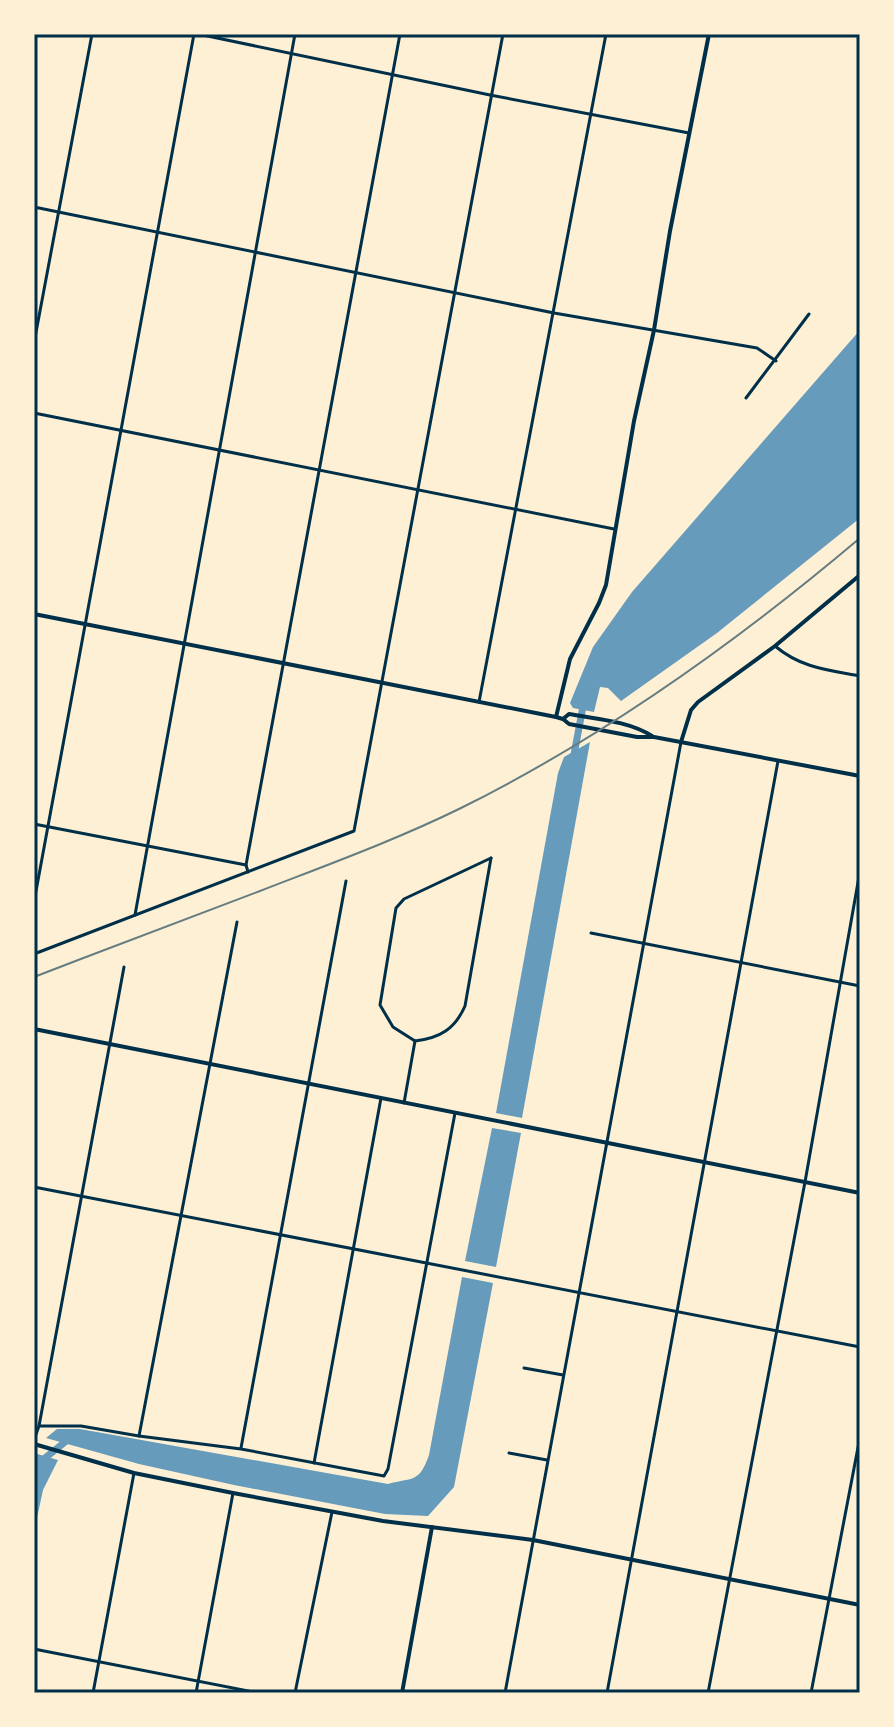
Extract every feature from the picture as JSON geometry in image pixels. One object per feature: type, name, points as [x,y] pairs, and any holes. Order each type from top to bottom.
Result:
[{"type":"street","points":[[34,343],[92,34]]},
{"type":"street","points":[[34,902],[155,234],[196,34],[690,133]]},
{"type":"street","points":[[135,915],[295,34]]},
{"type":"street","points":[[248,872],[246,865],[400,34]]},
{"type":"street","points":[[34,954],[354,831],[503,34]]},
{"type":"street","points":[[479,702],[606,34]]},
{"type":"street","points":[[556,717],[570,659],[606,585],[614,529],[709,34]]},
{"type":"street","points":[[34,207],[554,313],[757,348],[776,361]]},
{"type":"street","points":[[746,398],[809,314]]},
{"type":"street","points":[[34,413],[614,529]]},
{"type":"street","points":[[505,1693],[681,742],[691,710],[775,646],[860,575]]},
{"type":"street","points":[[34,614],[556,717],[569,724],[589,728],[654,737],[860,776]]},
{"type":"street","points":[[775,646],[790,659],[804,665],[860,676]]},
{"type":"street","points":[[563,719],[571,715],[640,728],[654,737]]},
{"type":"street","points":[[607,1693],[778,761]]},
{"type":"street","points":[[34,824],[246,865]]},
{"type":"street","points":[[491,858],[465,1006],[459,1021],[445,1033],[415,1041],[393,1027],[380,1005],[396,908],[404,899],[491,858]]},
{"type":"street","points":[[708,1693],[805,1182],[860,871]]},
{"type":"street","points":[[241,1449],[346,881]]},
{"type":"street","points":[[139,1436],[237,922]]},
{"type":"street","points":[[591,933],[860,986]]},
{"type":"street","points":[[124,967],[34,1442],[134,1473],[233,1493],[332,1512],[533,1540],[860,1605]]},
{"type":"street","points":[[34,1029],[860,1193]]},
{"type":"street","points":[[404,1103],[415,1041]]},
{"type":"street","points":[[314,1463],[381,1098]]},
{"type":"street","points":[[39,1426],[81,1426],[241,1449],[384,1476],[388,1469],[455,1112]]},
{"type":"street","points":[[34,1187],[860,1347]]},
{"type":"street","points":[[524,1368],[563,1375]]},
{"type":"street","points":[[811,1693],[860,1437]]},
{"type":"street","points":[[509,1453],[547,1460]]},
{"type":"street","points":[[93,1693],[134,1473]]},
{"type":"street","points":[[196,1693],[233,1493]]},
{"type":"street","points":[[295,1693],[332,1512]]},
{"type":"street","points":[[402,1693],[432,1527]]},
{"type":"street","points":[[34,1649],[259,1693]]},
{"type":"water","points":[[860,330],[860,518],[717,633],[621,701],[608,688],[600,687],[594,712],[573,708],[570,703],[593,647],[632,592]]},
{"type":"water","points":[[590,742],[522,1118],[496,1113],[558,773],[564,757]]},
{"type":"water","points":[[492,1128],[521,1133],[496,1267],[465,1261]]},
{"type":"water","points":[[462,1277],[493,1283],[454,1487],[428,1516],[385,1514],[234,1485],[139,1464],[46,1438],[57,1429],[80,1429],[388,1484],[414,1478],[422,1471],[429,1455]]},
{"type":"water","points":[[34,1453],[58,1460],[43,1490],[34,1532]]},
{"type":"waterway","points":[[573,760],[584,701]]},
{"type":"waterway","points":[[34,1476],[45,1458],[70,1438]]},
{"type":"railway","points":[[34,977],[387,841],[515,780],[669,685],[766,614],[860,538]]}]
